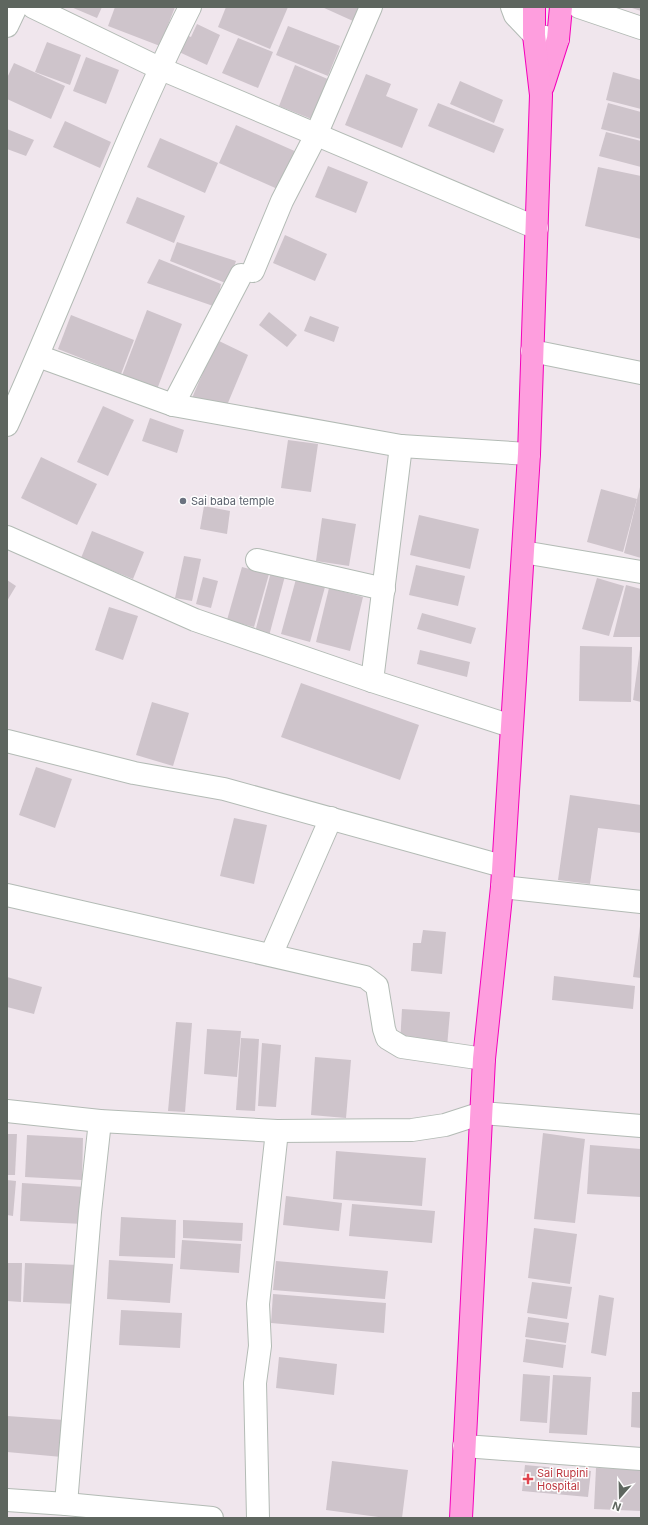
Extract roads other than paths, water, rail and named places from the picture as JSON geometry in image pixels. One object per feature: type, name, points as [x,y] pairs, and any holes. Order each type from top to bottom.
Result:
[{"type":"highway","points":[[461,1518],[484,1059],[502,876],[529,454],[541,95],[534,35],[534,7]]},
{"type":"highway","points":[[541,95],[558,39],[561,7]]},
{"type":"street","points":[[7,26],[16,7]]},
{"type":"street","points":[[33,7],[159,68],[537,228]]},
{"type":"street","points":[[10,412],[38,356],[159,68],[190,7]]},
{"type":"street","points":[[173,405],[247,273],[282,200],[316,135],[371,7]]},
{"type":"street","points":[[512,7],[515,15],[534,35],[558,39]]},
{"type":"street","points":[[578,7],[641,28]]},
{"type":"street","points":[[532,351],[641,374]]},
{"type":"street","points":[[38,356],[173,405],[401,446],[529,454]]},
{"type":"street","points":[[372,681],[401,446]]},
{"type":"street","points":[[7,538],[195,620],[372,681],[512,726]]},
{"type":"street","points":[[523,552],[641,572]]},
{"type":"street","points":[[257,560],[384,589]]},
{"type":"street","points":[[7,741],[134,773],[224,789],[331,818],[502,876],[641,902]]},
{"type":"street","points":[[271,955],[331,818]]},
{"type":"street","points":[[7,895],[365,977],[378,986],[384,1029],[387,1038],[402,1047],[484,1059]]},
{"type":"street","points":[[7,1111],[100,1121],[277,1131],[412,1130],[445,1125],[482,1113],[641,1126]]},
{"type":"street","points":[[66,1504],[90,1212],[100,1121]]},
{"type":"street","points":[[258,1518],[255,1383],[260,1346],[258,1304],[277,1131]]},
{"type":"street","points":[[464,1446],[641,1459]]},
{"type":"street","points":[[7,1500],[212,1518]]},
{"type":"place","name":"Sai baba temple","points":[[183,501]]},
{"type":"place","name":"Sai Rupini Hospital","points":[[528,1479]]}]
